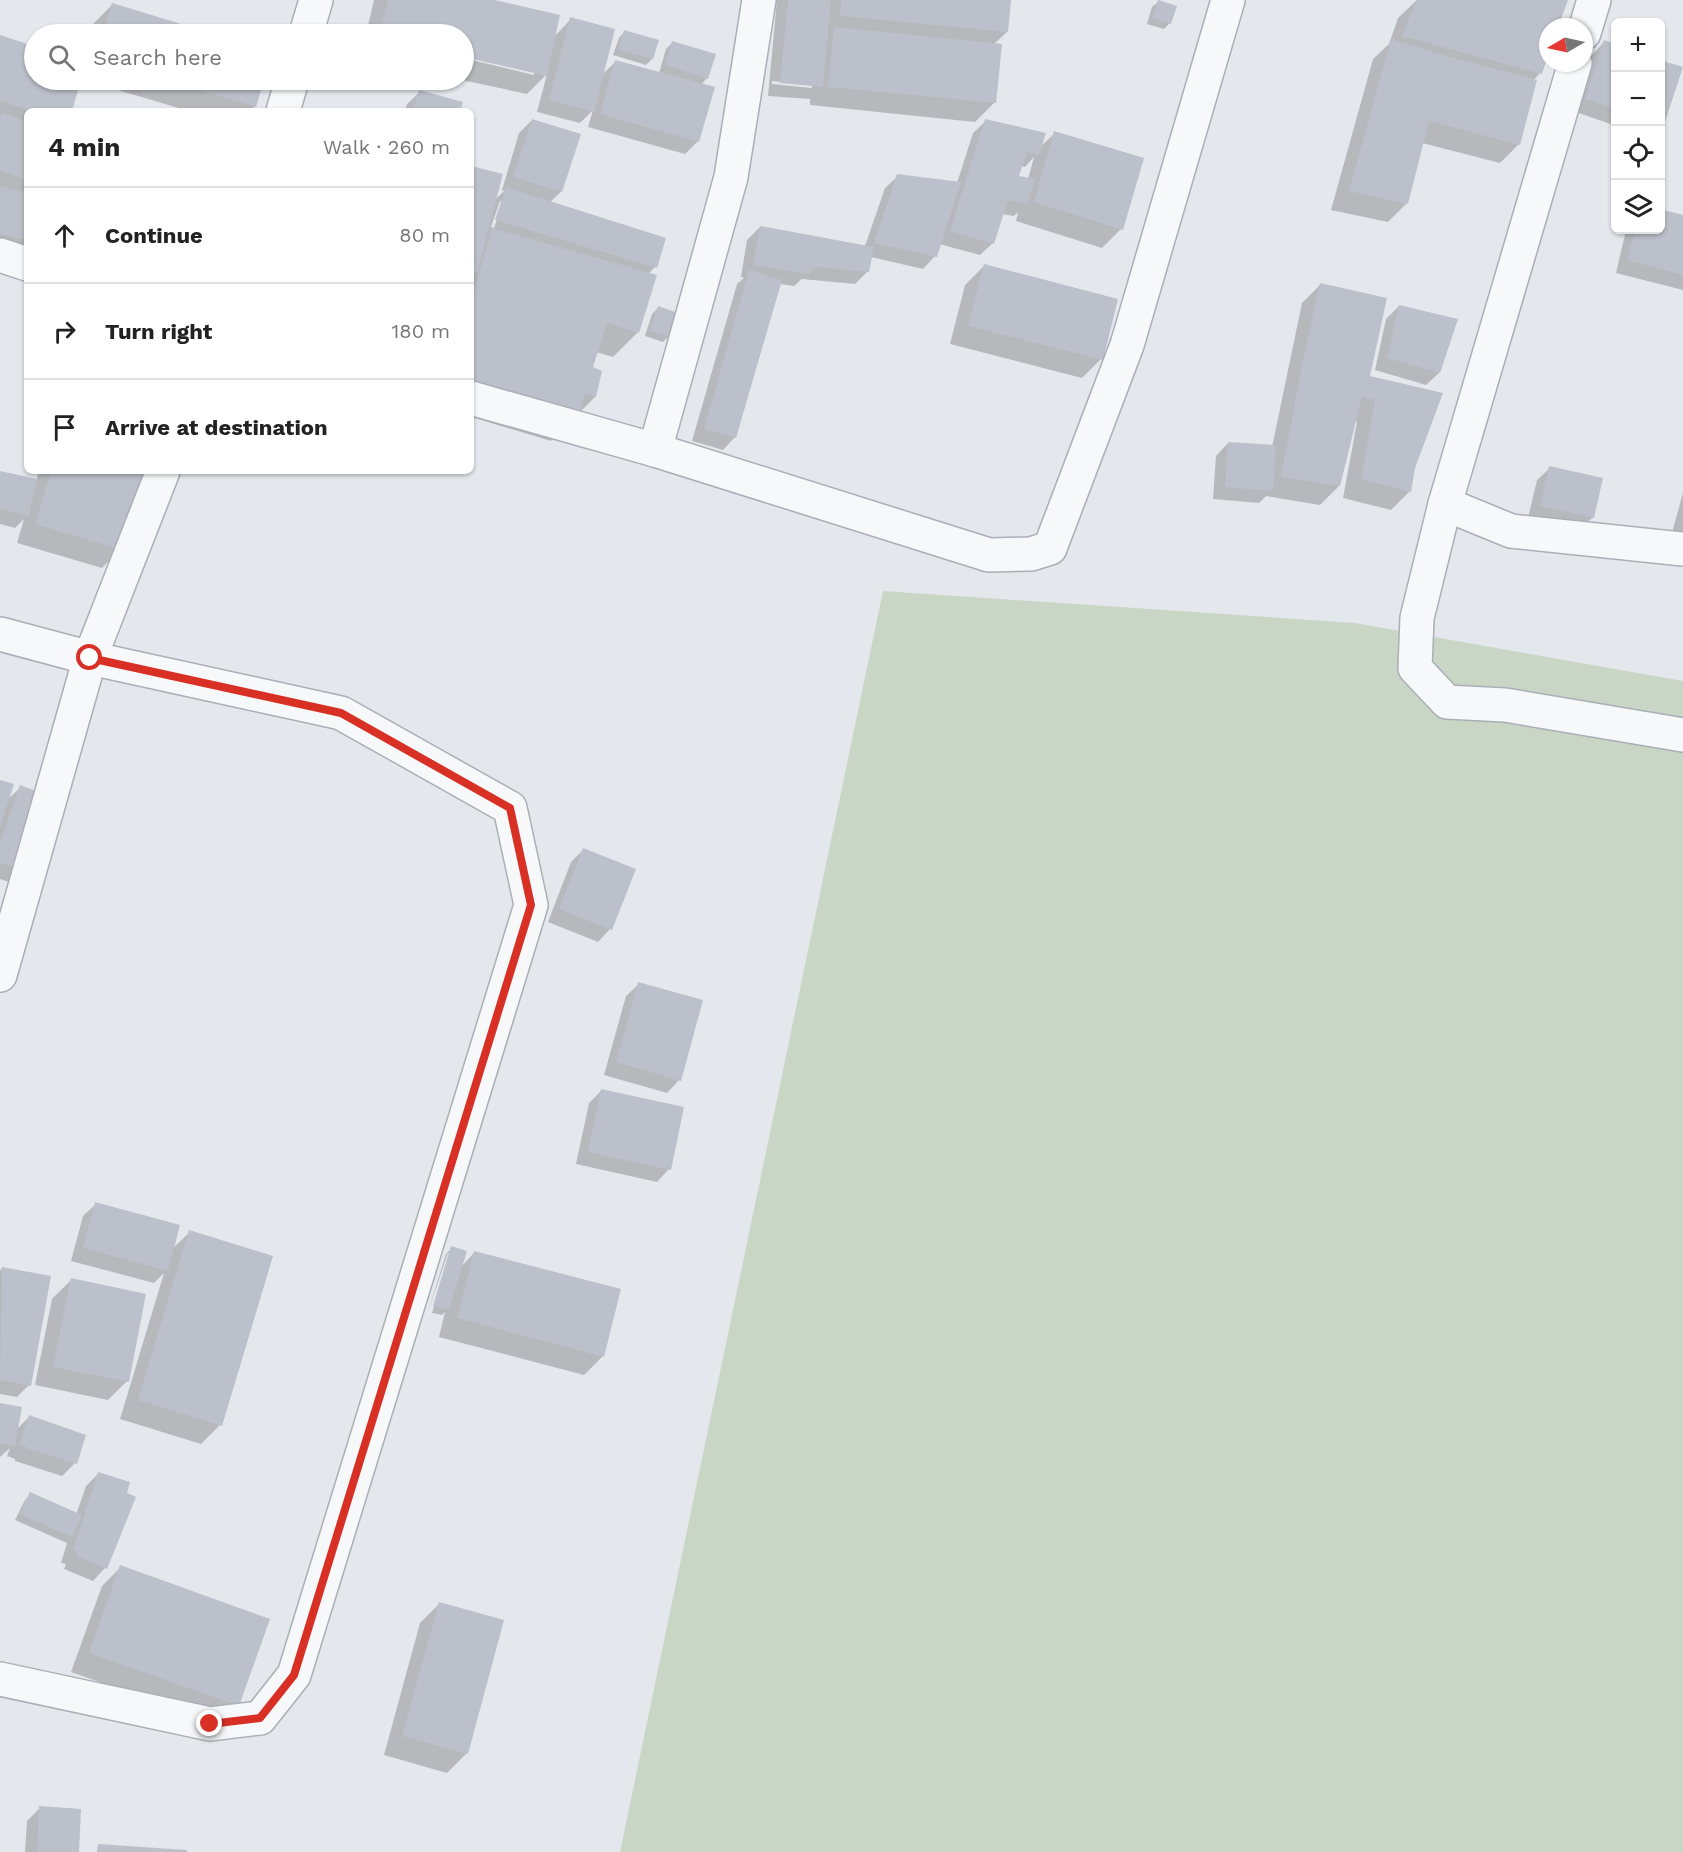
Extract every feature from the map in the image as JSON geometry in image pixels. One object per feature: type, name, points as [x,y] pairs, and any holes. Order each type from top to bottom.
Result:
[{"type":"street","points":[[309,24],[316,0]]},
{"type":"street","points":[[656,450],[731,177],[759,0]]},
{"type":"street","points":[[474,399],[656,450],[989,555],[1031,554],[1050,548],[1127,345],[1228,0]]},
{"type":"street","points":[[1589,18],[1594,0]]},
{"type":"street","points":[[1572,72],[1445,504],[1417,618],[1415,668],[1447,702],[1505,705],[1683,735]]},
{"type":"street","points":[[284,108],[289,90]]},
{"type":"street","points":[[0,255],[24,263]]},
{"type":"street","points":[[0,975],[90,658],[162,474]]},
{"type":"street","points":[[1445,504],[1511,531],[1683,549]]},
{"type":"street","points":[[0,634],[90,658],[341,713],[510,808],[531,905],[294,1675],[260,1718],[210,1724],[0,1680]]},
{"type":"green space","points":[[883,591],[1355,623],[1683,681],[1683,1852],[620,1852]]},
{"type":"building","points":[[388,0],[495,0],[560,15],[547,76],[474,59],[474,24],[382,24]]},
{"type":"building","points":[[788,0],[831,0],[823,87],[780,83]]},
{"type":"building","points":[[841,0],[1011,0],[1008,32],[840,16]]},
{"type":"building","points":[[1158,0],[1177,6],[1171,24],[1152,18]]},
{"type":"building","points":[[1416,0],[1568,0],[1561,18],[1539,18],[1539,72],[1543,72],[1542,74],[1402,36]]},
{"type":"building","points":[[112,3],[181,24],[106,24]]},
{"type":"building","points":[[570,17],[615,29],[594,112],[549,100]]},
{"type":"building","points":[[834,27],[1002,44],[996,103],[828,87]]},
{"type":"building","points":[[624,30],[659,40],[653,59],[618,50]]},
{"type":"building","points":[[0,35],[24,43],[24,90],[78,90],[73,108],[24,108],[0,101]]},
{"type":"building","points":[[1391,39],[1537,80],[1520,145],[1429,121],[1408,204],[1349,191]]},
{"type":"building","points":[[1604,40],[1611,42],[1611,107],[1585,99]]},
{"type":"building","points":[[672,41],[716,54],[708,79],[665,65]]},
{"type":"building","points":[[615,60],[715,87],[699,142],[600,114]]},
{"type":"building","points":[[1665,62],[1683,67],[1665,122]]},
{"type":"building","points":[[200,90],[261,90],[256,107]]},
{"type":"building","points":[[419,90],[463,102],[461,108],[414,108]]},
{"type":"building","points":[[2,113],[24,121],[24,179],[0,170]]},
{"type":"building","points":[[532,119],[581,134],[562,192],[513,177]]},
{"type":"building","points":[[985,119],[1046,133],[1039,155],[1027,152],[1019,176],[1035,179],[1028,204],[1008,200],[994,244],[950,231]]},
{"type":"building","points":[[1054,131],[1144,158],[1123,230],[1034,202]]},
{"type":"building","points":[[474,167],[503,174],[477,273],[474,272]]},
{"type":"building","points":[[897,174],[961,182],[937,257],[874,243]]},
{"type":"building","points":[[0,186],[24,192],[24,239],[0,234]]},
{"type":"building","points":[[506,187],[666,238],[657,268],[495,220]]},
{"type":"building","points":[[1665,210],[1683,215],[1683,275],[1627,260],[1634,234],[1665,234]]},
{"type":"building","points":[[760,226],[874,247],[869,272],[816,267],[808,274],[753,265]]},
{"type":"building","points":[[492,228],[657,275],[639,333],[607,323],[593,367],[602,371],[596,397],[585,393],[578,417],[474,386],[474,292]]},
{"type":"building","points":[[984,264],[1118,299],[1103,360],[968,326]]},
{"type":"building","points":[[749,270],[782,280],[736,438],[704,429]]},
{"type":"building","points":[[1320,283],[1387,298],[1370,376],[1443,393],[1415,468],[1411,492],[1361,479],[1375,400],[1362,397],[1340,486],[1281,477]]},
{"type":"building","points":[[1399,305],[1458,319],[1440,373],[1387,358]]},
{"type":"building","points":[[658,306],[678,313],[670,337],[650,331]]},
{"type":"building","points":[[1228,442],[1276,445],[1273,491],[1225,487]]},
{"type":"building","points":[[1549,466],[1603,478],[1594,518],[1540,506]]},
{"type":"building","points":[[0,471],[37,479],[29,516],[0,509]]},
{"type":"building","points":[[50,474],[145,474],[122,550],[35,524]]},
{"type":"building","points":[[0,780],[14,784],[0,827]]},
{"type":"building","points":[[20,785],[49,796],[23,871],[0,863],[0,843]]},
{"type":"building","points":[[583,848],[636,869],[612,930],[559,909]]},
{"type":"building","points":[[638,982],[703,1000],[681,1081],[616,1062]]},
{"type":"building","points":[[601,1089],[684,1107],[671,1170],[588,1152]]},
{"type":"building","points":[[95,1202],[180,1225],[168,1271],[83,1248]]},
{"type":"building","points":[[189,1230],[273,1256],[222,1426],[138,1400]]},
{"type":"building","points":[[451,1246],[467,1251],[449,1310],[433,1306]]},
{"type":"building","points":[[474,1251],[621,1289],[604,1357],[457,1318]]},
{"type":"building","points":[[2,1267],[51,1276],[31,1386],[0,1380]]},
{"type":"building","points":[[71,1278],[146,1294],[129,1382],[53,1367]]},
{"type":"building","points":[[0,1403],[22,1407],[15,1446],[0,1443]]},
{"type":"building","points":[[29,1415],[86,1435],[77,1464],[19,1444]]},
{"type":"building","points":[[98,1472],[130,1482],[127,1493],[136,1497],[107,1569],[76,1556],[78,1552],[73,1550]]},
{"type":"building","points":[[30,1492],[82,1515],[72,1537],[20,1514]]},
{"type":"building","points":[[120,1565],[270,1619],[239,1706],[89,1653]]},
{"type":"building","points":[[439,1602],[504,1620],[468,1754],[402,1736]]},
{"type":"building","points":[[39,1806],[81,1809],[79,1852],[37,1852]]},
{"type":"building","points":[[98,1844],[187,1850],[187,1852],[97,1852]]},
{"type":"route","points":[[90,658],[341,713],[510,808],[531,905],[294,1675],[260,1718],[210,1724]]}]
